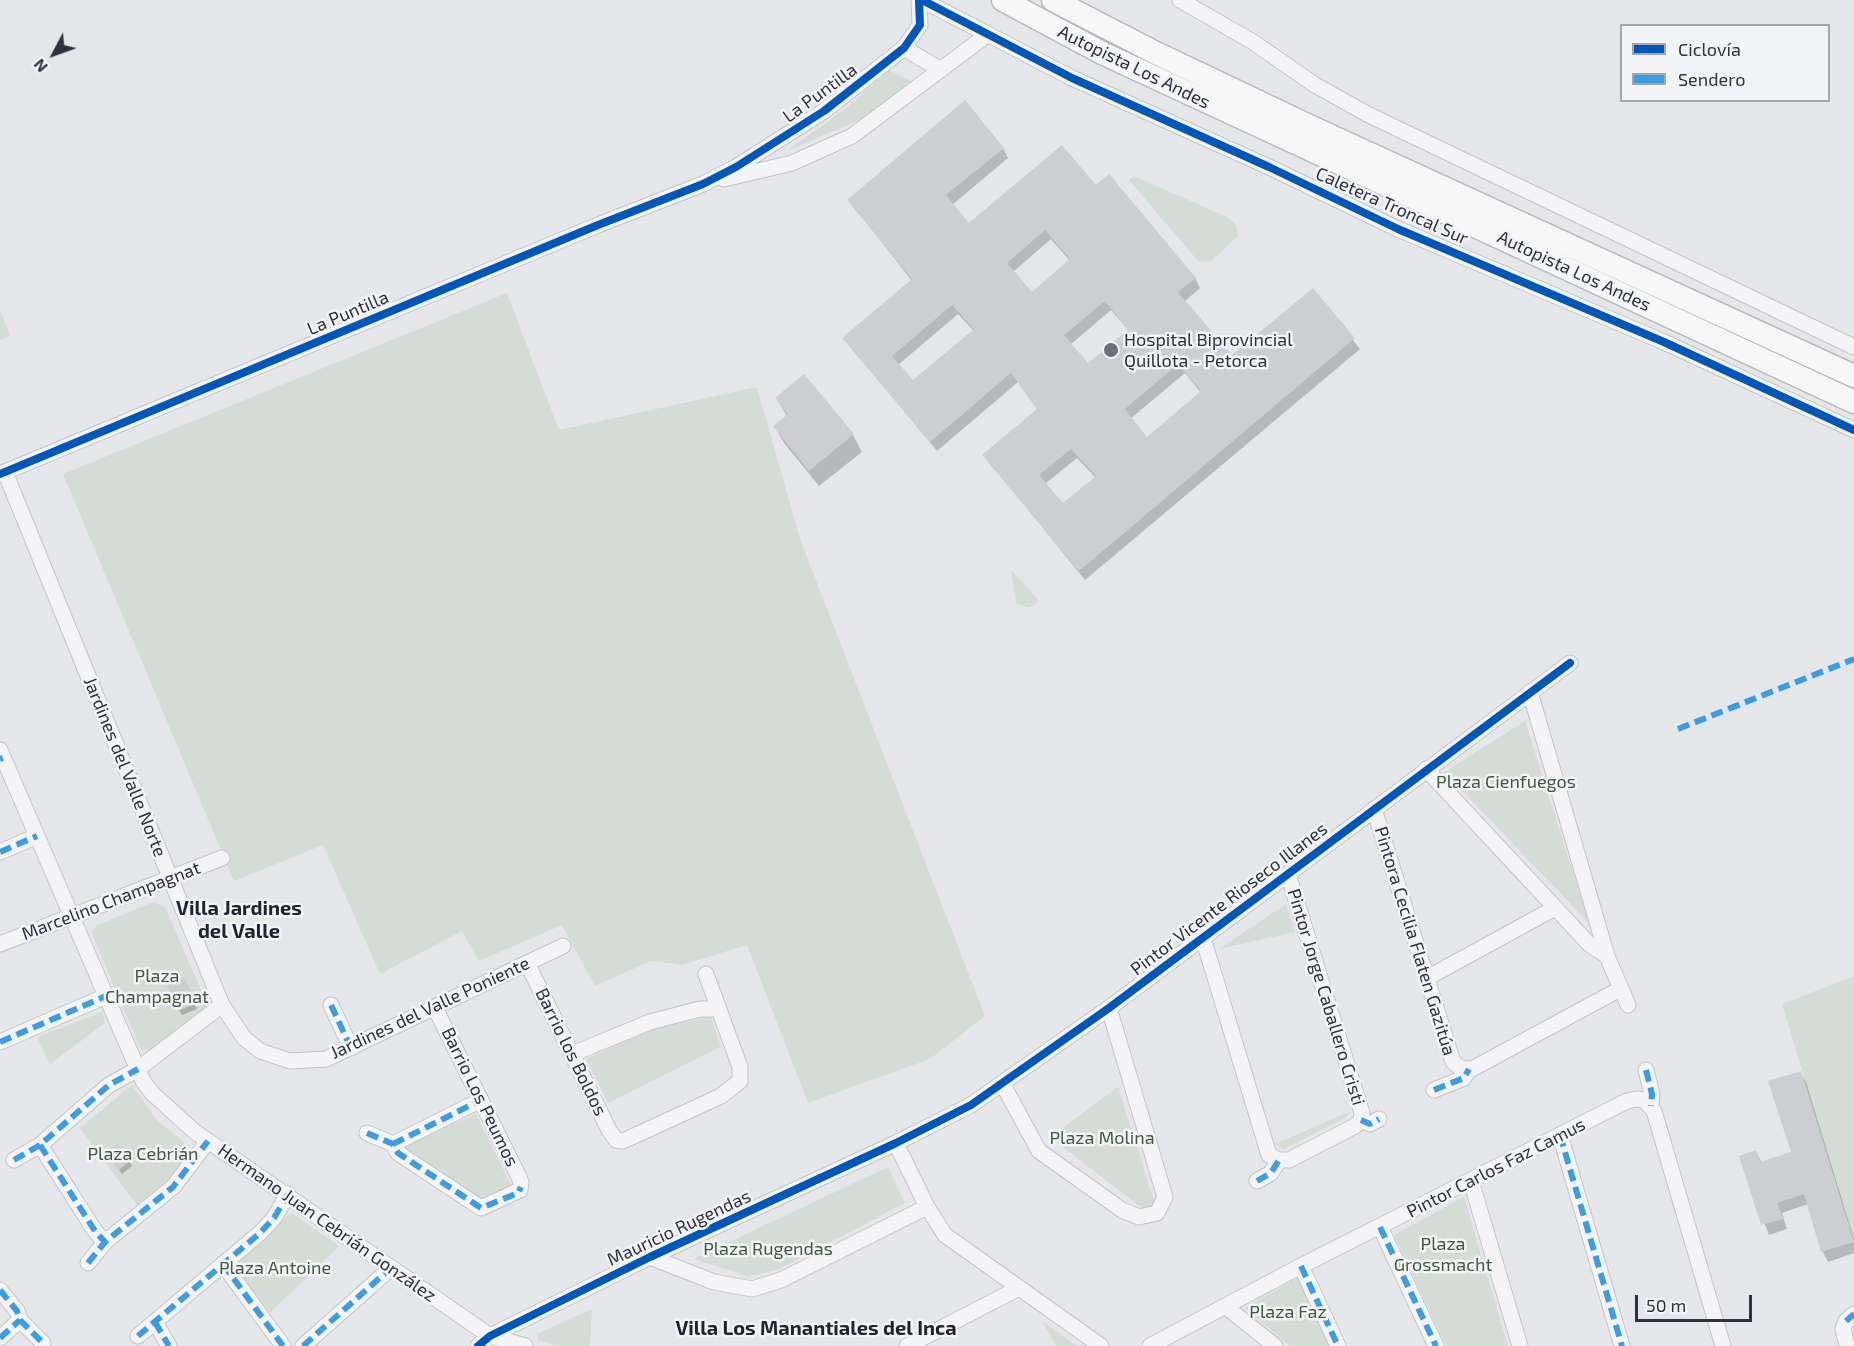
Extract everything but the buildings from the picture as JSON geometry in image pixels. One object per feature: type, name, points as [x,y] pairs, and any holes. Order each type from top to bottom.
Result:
[{"type":"highway","name":"Autopista Los Andes","points":[[1003,0],[1113,58],[1854,402]]},
{"type":"highway","name":"Autopista Los Andes","points":[[1053,0],[1156,53],[1854,376]]},
{"type":"highway","points":[[1077,0],[1156,53]]},
{"type":"street","name":"Caletera Troncal Sur","points":[[921,0],[1072,78],[1269,166],[1398,229],[1664,342],[1854,430]]},
{"type":"street","name":"La Puntilla","points":[[703,184],[799,128],[904,48],[920,25],[921,0]]},
{"type":"street","points":[[1180,0],[1253,42],[1314,85],[1369,115],[1854,347]]},
{"type":"street","name":"La Puntilla","points":[[3,473],[598,225],[703,184],[792,163],[833,146],[871,124],[987,35]]},
{"type":"street","points":[[904,48],[941,70]]},
{"type":"street","name":"Jardines del Valle Norte","points":[[3,473],[222,1005],[244,1038],[260,1051]]},
{"type":"street","name":"Pintor Vicente Rioseco Illanes","points":[[896,1143],[971,1105],[1109,1008],[1570,663]]},
{"type":"street","points":[[1530,692],[1607,956],[1628,1005]]},
{"type":"street","name":"Hermano Juan Cebrián González","points":[[1,756],[73,915],[143,1081],[165,1107],[208,1141],[288,1194],[490,1336],[525,1346]]},
{"type":"street","points":[[1426,769],[1589,944],[1607,956]]},
{"type":"street","name":"Pintora Cecilia Flaten Gazitúa","points":[[1374,809],[1453,1062],[1466,1069]]},
{"type":"street","points":[[0,852],[37,836]]},
{"type":"street","name":"Marcelino Champagnat","points":[[0,944],[222,858]]},
{"type":"street","name":"Pintor Jorge Caballero Cristi","points":[[1288,874],[1360,1106],[1361,1120]]},
{"type":"street","points":[[1426,978],[1555,908]]},
{"type":"street","points":[[1203,938],[1269,1155],[1279,1160],[1289,1160],[1355,1126],[1361,1120],[1370,1124],[1379,1119]]},
{"type":"street","name":"Jardines del Valle Poniente","points":[[260,1051],[290,1061],[326,1059],[563,946]]},
{"type":"street","name":"Barrio los Boldos","points":[[527,963],[616,1140],[630,1140],[721,1096],[740,1081],[740,1067],[729,1033],[717,1009]]},
{"type":"street","points":[[572,1054],[650,1022],[700,1009],[717,1009],[706,974]]},
{"type":"street","points":[[1434,1090],[1464,1078],[1466,1069],[1620,989]]},
{"type":"street","points":[[0,1042],[106,996]]},
{"type":"street","points":[[14,1160],[40,1146],[109,1085],[138,1069],[222,1005]]},
{"type":"street","points":[[331,1005],[351,1048]]},
{"type":"street","name":"Barrio Los Peumos","points":[[393,1144],[398,1153],[481,1208],[518,1192],[521,1187],[518,1175],[435,1008]]},
{"type":"street","points":[[1002,1083],[1039,1151],[1122,1210],[1139,1216],[1157,1213],[1165,1197],[1109,1008]]},
{"type":"street","points":[[1646,1070],[1652,1094],[1651,1106],[1723,1346]]},
{"type":"street","name":"Pintor Carlos Faz Camus","points":[[1150,1346],[1301,1266],[1632,1099],[1644,1100],[1651,1106]]},
{"type":"street","points":[[367,1133],[393,1144],[481,1100]]},
{"type":"street","points":[[1560,1135],[1622,1346]]},
{"type":"street","points":[[88,1263],[105,1242],[173,1187],[208,1141]]},
{"type":"street","points":[[896,1143],[927,1207],[945,1235],[1101,1346]]},
{"type":"street","name":"Mauricio Rugendas","points":[[478,1346],[490,1336],[650,1257],[896,1143]]},
{"type":"street","points":[[40,1146],[105,1242]]},
{"type":"street","points":[[1257,1181],[1271,1173],[1279,1160]]},
{"type":"street","points":[[1471,1181],[1520,1346]]},
{"type":"street","points":[[138,1336],[274,1218],[288,1194]]},
{"type":"street","points":[[650,1257],[714,1282],[752,1289],[781,1280],[927,1207]]},
{"type":"street","points":[[1380,1227],[1436,1346]]},
{"type":"street","points":[[223,1264],[283,1346]]},
{"type":"street","points":[[1301,1266],[1338,1346]]},
{"type":"street","points":[[303,1346],[391,1268]]},
{"type":"street","points":[[907,1346],[1019,1288]]},
{"type":"street","points":[[0,1290],[17,1311],[20,1320],[43,1343]]},
{"type":"street","points":[[1225,1306],[1275,1346]]},
{"type":"street","points":[[1847,1346],[1843,1329],[1850,1317]]},
{"type":"street","points":[[0,1338],[20,1320]]},
{"type":"street","points":[[155,1322],[169,1346]]},
{"type":"green space","points":[[889,70],[917,84],[871,115],[787,151],[845,109]]},
{"type":"green space","points":[[1134,176],[1229,218],[1236,225],[1238,236],[1211,261],[1199,262],[1129,180]]},
{"type":"green space","points":[[507,293],[559,430],[757,387],[800,539],[985,1016],[930,1059],[808,1103],[747,945],[682,965],[651,961],[595,986],[562,925],[479,961],[462,931],[380,974],[323,845],[234,881],[63,474]]},
{"type":"green space","points":[[0,313],[10,336],[0,340]]},
{"type":"green space","points":[[1011,570],[1038,599],[1036,604],[1029,608],[1016,603]]},
{"type":"green space","name":"Plaza Cienfuegos","points":[[1525,721],[1589,923],[1444,772]]},
{"type":"green space","name":"Plaza Champagnat","points":[[153,902],[165,907],[204,997],[206,1007],[153,1049],[141,1050],[92,934],[96,926]]},
{"type":"green space","points":[[1286,904],[1295,932],[1219,949]]},
{"type":"green space","points":[[1854,976],[1854,1243],[1782,1004]]},
{"type":"green space","points":[[102,1012],[105,1023],[50,1064],[37,1037]]},
{"type":"green space","points":[[711,1017],[721,1047],[608,1103],[586,1059],[650,1029]]},
{"type":"green space","name":"Plaza Cebrián","points":[[132,1085],[157,1120],[193,1150],[170,1178],[137,1205],[80,1128]]},
{"type":"green space","name":"Plaza Molina","points":[[1118,1087],[1155,1204],[1143,1209],[1050,1137]]},
{"type":"green space","points":[[1351,1111],[1345,1118],[1284,1149],[1275,1144]]},
{"type":"green space","points":[[476,1114],[513,1189],[482,1204],[403,1147]]},
{"type":"green space","name":"Plaza Rugendas","points":[[888,1167],[905,1203],[777,1270],[748,1276],[693,1259]]},
{"type":"green space","name":"Plaza Grossmacht","points":[[1464,1197],[1508,1346],[1446,1346],[1394,1235]]},
{"type":"green space","name":"Plaza Antoine","points":[[293,1214],[339,1246],[270,1313],[245,1282],[238,1263],[242,1255],[268,1237],[288,1215]]},
{"type":"green space","name":"Plaza Faz","points":[[1299,1277],[1330,1346],[1290,1346],[1244,1308]]},
{"type":"green space","points":[[592,1309],[590,1346],[557,1346],[538,1340],[537,1334]]},
{"type":"green space","points":[[1042,1321],[1077,1346],[1056,1346]]},
{"type":"marked path","points":[[1678,729],[1854,659]]},
{"type":"marked path","points":[[0,852],[37,836]]},
{"type":"marked path","points":[[0,1042],[106,996]]},
{"type":"marked path","points":[[331,1005],[351,1048]]},
{"type":"marked path","points":[[14,1160],[40,1145],[109,1085],[138,1069]]},
{"type":"marked path","points":[[1434,1090],[1464,1078],[1469,1069]]},
{"type":"marked path","points":[[1646,1070],[1652,1094],[1651,1106]]},
{"type":"marked path","points":[[393,1144],[481,1100]]},
{"type":"marked path","points":[[1361,1120],[1370,1124],[1379,1119]]},
{"type":"marked path","points":[[367,1133],[393,1144],[398,1153],[481,1208],[518,1193],[521,1187]]},
{"type":"marked path","points":[[1560,1135],[1622,1346]]},
{"type":"marked path","points":[[88,1263],[105,1242],[173,1187],[208,1141]]},
{"type":"marked path","points":[[40,1145],[95,1231],[105,1242]]},
{"type":"marked path","points":[[1257,1181],[1271,1173],[1279,1160]]},
{"type":"marked path","points":[[138,1336],[260,1233],[274,1218],[288,1194]]},
{"type":"marked path","points":[[1380,1227],[1436,1346]]},
{"type":"marked path","points":[[223,1264],[283,1346]]},
{"type":"marked path","points":[[1301,1266],[1338,1346]]},
{"type":"marked path","points":[[303,1346],[391,1268]]},
{"type":"marked path","points":[[0,1290],[17,1311],[20,1320],[43,1343]]},
{"type":"marked path","points":[[1846,1321],[1854,1314]]},
{"type":"marked path","points":[[0,1338],[20,1320]]},
{"type":"marked path","points":[[155,1322],[169,1346]]},
{"type":"cycle path","points":[[0,474],[598,225],[703,184],[736,167],[824,111],[904,48],[920,25],[919,0]]},
{"type":"cycle path","points":[[922,0],[1072,78],[1269,167],[1398,229],[1664,342],[1854,430]]},
{"type":"cycle path","points":[[478,1346],[490,1336],[650,1257],[896,1143],[971,1105],[1109,1008],[1570,663]]},
{"type":"place","name":"Hospital Biprovincial Quillota - Petorca","points":[[1111,350]]},
{"type":"district","name":"Villa Jardines del Valle","points":[[239,920]]},
{"type":"district","name":"Villa Los Manantiales del Inca","points":[[816,1328]]}]
